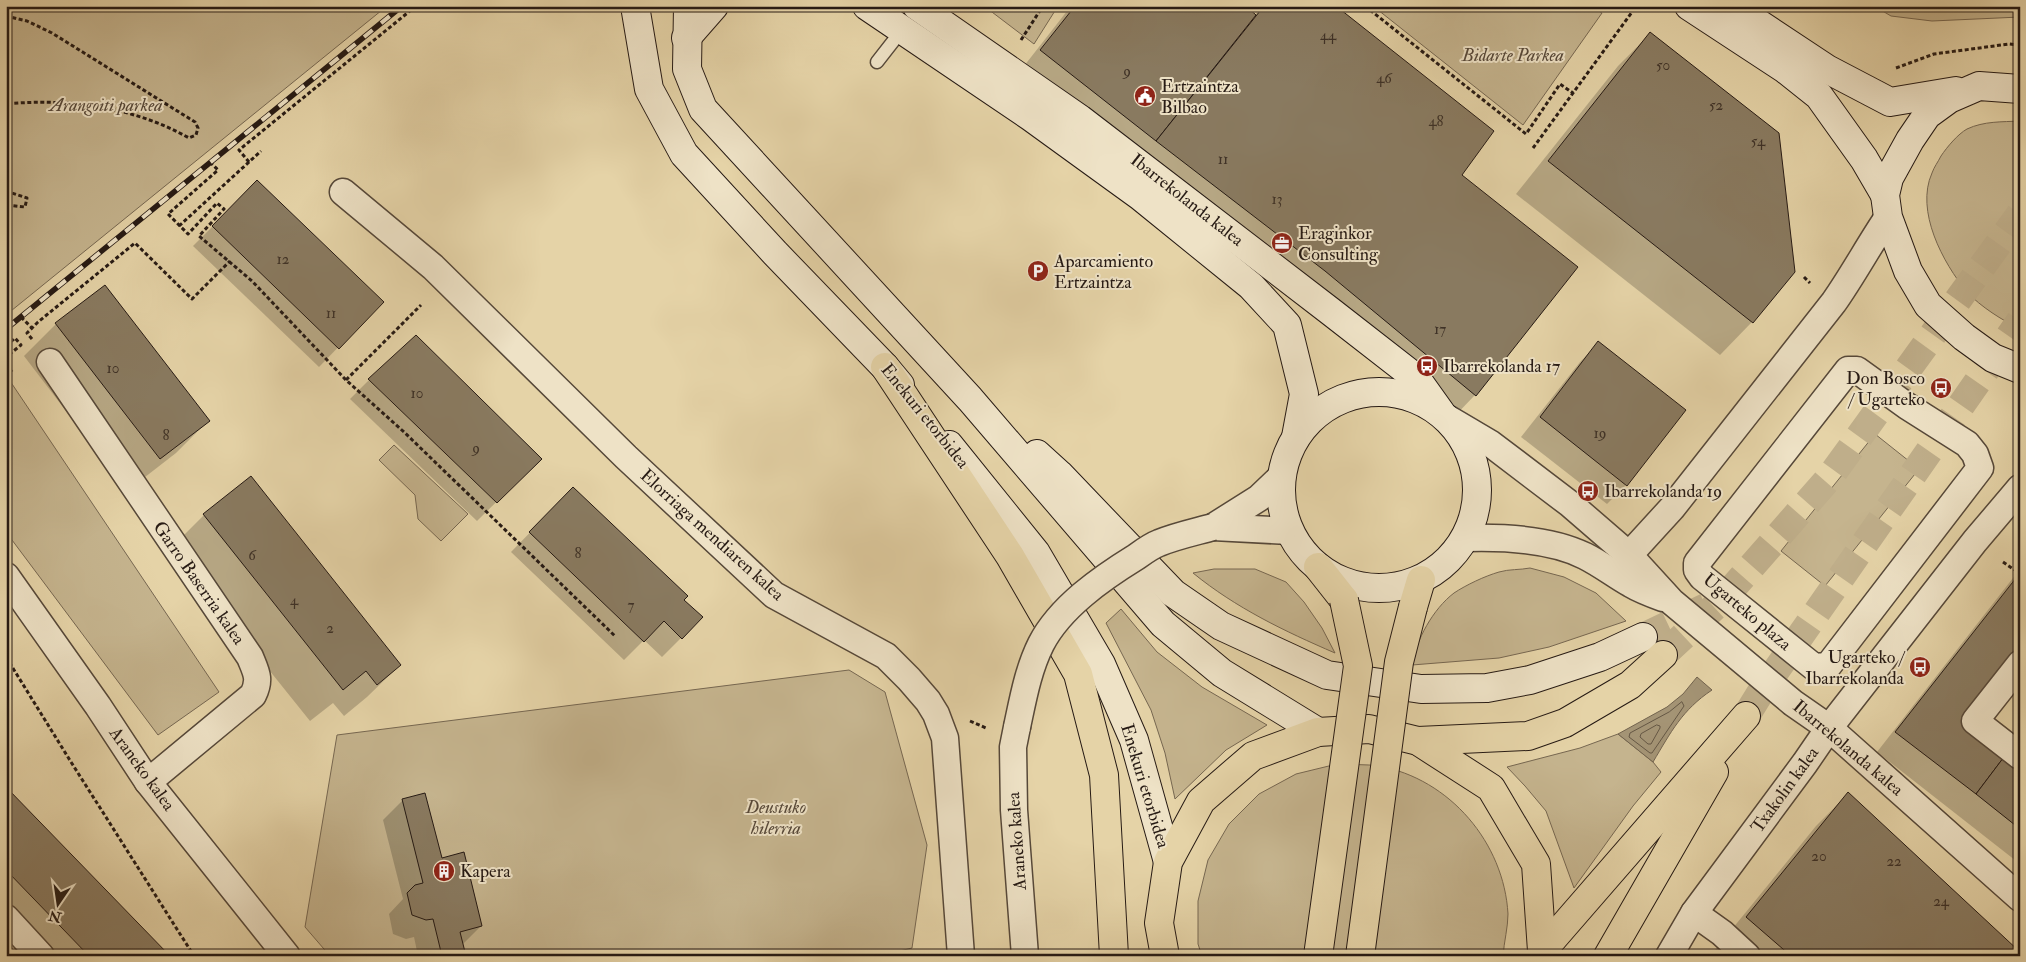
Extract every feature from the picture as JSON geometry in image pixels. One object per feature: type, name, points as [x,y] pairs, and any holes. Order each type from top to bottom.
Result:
[{"type":"main road","name":"Enekuri etorbidea","points":[[635,6],[649,89],[684,154],[775,253],[885,367],[1036,553],[1101,664],[1134,740],[1168,862]]},
{"type":"main road","points":[[688,6],[687,69],[703,109],[970,399],[1163,624],[1222,673],[1318,732]]},
{"type":"main road","points":[[686,38],[714,6]]},
{"type":"main road","name":"Ibarrekolanda kalea","points":[[867,6],[1024,112],[1140,196],[1251,286],[1286,325],[1304,394],[1296,436]]},
{"type":"main road","name":"Ibarrekolanda kalea","points":[[916,6],[1080,119],[1307,293],[1416,378],[1444,415]]},
{"type":"main road","points":[[1689,6],[1785,69],[1819,96],[1852,141],[1886,206],[1908,271],[1928,305],[1964,337],[1993,358],[2020,369]]},
{"type":"main road","points":[[1732,6],[1827,69],[1890,102],[1979,86],[2020,88]]},
{"type":"main road","points":[[1886,206],[1889,178],[1910,140],[1928,115],[1949,99],[1979,86]]},
{"type":"main road","points":[[885,367],[1010,556],[1078,674],[1104,775],[1114,956]]},
{"type":"main road","points":[[1318,567],[1341,581],[1368,588],[1395,588],[1421,580],[1447,563],[1467,538],[1477,507],[1478,474],[1467,444],[1444,415],[1417,399],[1391,392],[1363,392],[1337,401],[1314,416],[1296,436],[1286,456],[1281,476],[1282,530],[1318,567],[1344,600],[1358,666],[1318,956]]},
{"type":"main road","points":[[970,399],[1059,474],[1172,593],[1221,626],[1327,675],[1421,689],[1487,688],[1530,680],[1592,660],[1653,646],[1630,685],[1565,723],[1528,736],[1418,741],[1368,730],[1318,732],[1253,756],[1201,801],[1168,862],[1159,923],[1165,956]]},
{"type":"main road","points":[[1360,956],[1399,662],[1421,580]]},
{"type":"main road","points":[[1541,953],[1746,716],[1608,956]]},
{"type":"main road","points":[[1418,741],[1491,788],[1536,864],[1541,953]]},
{"type":"street","name":"Elorriaga mendiaren kalea","points":[[343,192],[433,267],[626,457],[774,596],[886,656],[909,678],[928,701],[936,714],[945,738],[961,956]]},
{"type":"street","points":[[1629,555],[1672,508],[1834,302],[1851,278],[1886,206]]},
{"type":"street","name":"Garro Baserria kalea","points":[[50,362],[250,657],[256,672],[258,684],[253,695],[148,782]]},
{"type":"street","name":"Ugarteko plaza","points":[[1848,370],[1857,370],[1908,406],[1967,444],[1975,454],[1980,468],[1828,666],[1814,667],[1702,577],[1697,570],[1697,563],[1848,370]]},
{"type":"street","name":"Ibarrekolanda kalea","points":[[1444,415],[1491,444],[1570,504],[1629,555],[1672,602],[1793,703],[1829,728],[2020,898]]},
{"type":"street","points":[[1213,526],[1259,498],[1281,476]]},
{"type":"street","name":"Txakolin kalea","points":[[1669,956],[1694,913],[1805,764],[1829,728],[1975,542],[2020,488]]},
{"type":"street","points":[[1213,526],[1282,530]]},
{"type":"street","name":"Araneko kalea","points":[[1025,956],[1014,801],[1014,747],[1026,684],[1042,642],[1060,619],[1088,590],[1108,574],[1157,544],[1213,526]]},
{"type":"street","name":"Ibarrekolanda kalea","points":[[1467,538],[1528,540],[1583,555],[1633,586],[1672,602]]},
{"type":"street","name":"Araneko kalea","points":[[6,576],[98,706],[148,782],[287,956]]},
{"type":"street","points":[[2020,664],[1976,721],[2020,756]]},
{"type":"street","points":[[1694,913],[1722,933],[1747,956]]},
{"type":"street","points":[[6,918],[41,956]]},
{"type":"lane","points":[[877,62],[902,30]]},
{"type":"path","points":[[249,162],[239,150],[416,6]]},
{"type":"path","points":[[1021,40],[1041,10],[1036,6]]},
{"type":"path","points":[[1365,6],[1526,134],[1560,84],[1573,93]]},
{"type":"path","points":[[1533,148],[1635,8]]},
{"type":"path","points":[[6,16],[27,21],[52,33],[195,122],[198,128],[196,135],[189,138],[165,124],[106,107],[56,101],[6,104]]},
{"type":"path","points":[[1894,69],[1934,54],[2009,44],[2020,46]]},
{"type":"path","points":[[179,226],[261,151]]},
{"type":"path","points":[[210,162],[218,170],[168,214],[188,234],[218,202],[224,208],[199,236],[252,281],[346,380],[404,432],[616,637]]},
{"type":"path","points":[[6,191],[27,198],[25,206],[6,204]]},
{"type":"path","points":[[38,322],[135,243],[192,299],[230,261]]},
{"type":"path","points":[[346,380],[421,305]]},
{"type":"path","points":[[21,317],[32,328]]},
{"type":"path","points":[[6,346],[15,338],[21,345],[6,357]]},
{"type":"path","points":[[6,364],[12,372]]},
{"type":"path","points":[[2002,562],[2019,573]]},
{"type":"path","points":[[6,657],[194,956]]},
{"type":"green space","name":"Arangoiti parkea","points":[[6,6],[387,6],[6,315]]},
{"type":"green space","points":[[984,6],[1058,6],[1034,44]]},
{"type":"green space","name":"Bidarte Parkea","points":[[1373,6],[1590,6],[1602,13],[1523,125]]},
{"type":"green space","points":[[1874,6],[2020,6],[2020,17],[1932,21],[1891,16]]},
{"type":"green space","points":[[2020,121],[2020,329],[1979,303],[1958,280],[1949,267],[1934,236],[1927,204],[1928,188],[1932,173],[1943,152],[1960,134],[1967,129],[1993,122]]},
{"type":"green space","points":[[6,375],[219,692],[158,735],[6,532]]},
{"type":"green space","points":[[1875,434],[1919,469],[1825,586],[1781,551]]},
{"type":"green space","points":[[394,445],[468,514],[441,541],[418,519],[415,495],[379,460]]},
{"type":"green space","points":[[1530,568],[1564,577],[1596,593],[1626,621],[1549,647],[1499,658],[1412,665],[1417,645],[1427,626],[1439,607],[1454,593],[1494,574],[1507,570]]},
{"type":"green space","points":[[1214,569],[1255,569],[1286,582],[1304,602],[1322,628],[1335,653],[1243,608],[1193,573]]},
{"type":"green space","points":[[1121,609],[1157,652],[1202,687],[1267,725],[1226,750],[1175,799],[1165,753],[1151,710],[1106,623]]},
{"type":"green space","name":"Deustuko hilerria","points":[[849,670],[885,692],[927,845],[912,948],[879,956],[330,956],[305,927],[337,735]]},
{"type":"green space","points":[[1618,734],[1653,762],[1661,772],[1633,806],[1574,888],[1546,811],[1507,767],[1580,748]]},
{"type":"green space","points":[[1337,764],[1379,766],[1405,773],[1429,785],[1450,800],[1469,818],[1484,839],[1496,863],[1504,888],[1508,914],[1503,956],[1202,956],[1198,944],[1198,901],[1208,860],[1229,824],[1259,794],[1296,774]]},
{"type":"water","points":[[1697,677],[1712,690],[1685,714],[1653,762],[1618,734],[1667,707],[1683,694]]},
{"type":"building","name":"Ertzaintza Bilbao","points":[[1075,6],[1246,6],[1256,15],[1156,141],[1040,50]]},
{"type":"building","points":[[1264,6],[1336,6],[1494,131],[1462,175],[1578,267],[1476,396],[1325,271],[1156,141]]},
{"type":"building","points":[[1650,32],[1779,133],[1795,272],[1753,323],[1548,161]]},
{"type":"building","points":[[257,180],[384,302],[339,349],[212,226]]},
{"type":"building","points":[[105,285],[210,421],[160,459],[55,323]]},
{"type":"building","points":[[416,335],[542,459],[497,503],[368,379]]},
{"type":"building","points":[[1598,341],[1686,410],[1627,486],[1540,417]]},
{"type":"building","points":[[251,476],[401,665],[377,685],[366,671],[343,690],[203,514]]},
{"type":"building","points":[[573,487],[688,596],[684,600],[703,617],[682,639],[664,621],[644,642],[529,532]]},
{"type":"building","points":[[2016,578],[2020,580],[2020,664],[1975,721],[2010,749],[1976,794],[1895,732]]},
{"type":"building","points":[[2010,749],[2020,756],[2020,829],[1976,794]]},
{"type":"building","points":[[6,787],[170,956],[89,956],[6,870]]},
{"type":"building","points":[[1848,792],[2020,952],[2020,956],[1791,956],[1746,917]]},
{"type":"building","name":"Kapera","points":[[425,793],[442,858],[464,852],[482,926],[460,932],[466,956],[442,956],[433,919],[426,920],[412,915],[407,893],[415,885],[423,883],[402,799]]},
{"type":"tunnel","points":[[1663,655],[1723,599],[1830,477],[2020,214]]},
{"type":"tunnel","points":[[1746,716],[2020,321]]},
{"type":"tunnel","points":[[1643,637],[1723,599]]},
{"type":"railway","points":[[6,329],[402,6]]},
{"type":"place","name":"Ertzaintza Bilbao","points":[[1145,96]]},
{"type":"place","name":"Eraginkor Consulting","points":[[1282,243]]},
{"type":"place","name":"Aparcamiento Ertzaintza","points":[[1038,271]]},
{"type":"place","name":"Ibarrekolanda 17","points":[[1427,366]]},
{"type":"place","name":"Don Bosco / Ugarteko","points":[[1941,388]]},
{"type":"place","name":"Ibarrekolanda 19","points":[[1588,491]]},
{"type":"place","name":"Ugarteko / Ibarrekolanda","points":[[1920,667]]},
{"type":"place","name":"Kapera","points":[[444,871]]}]
